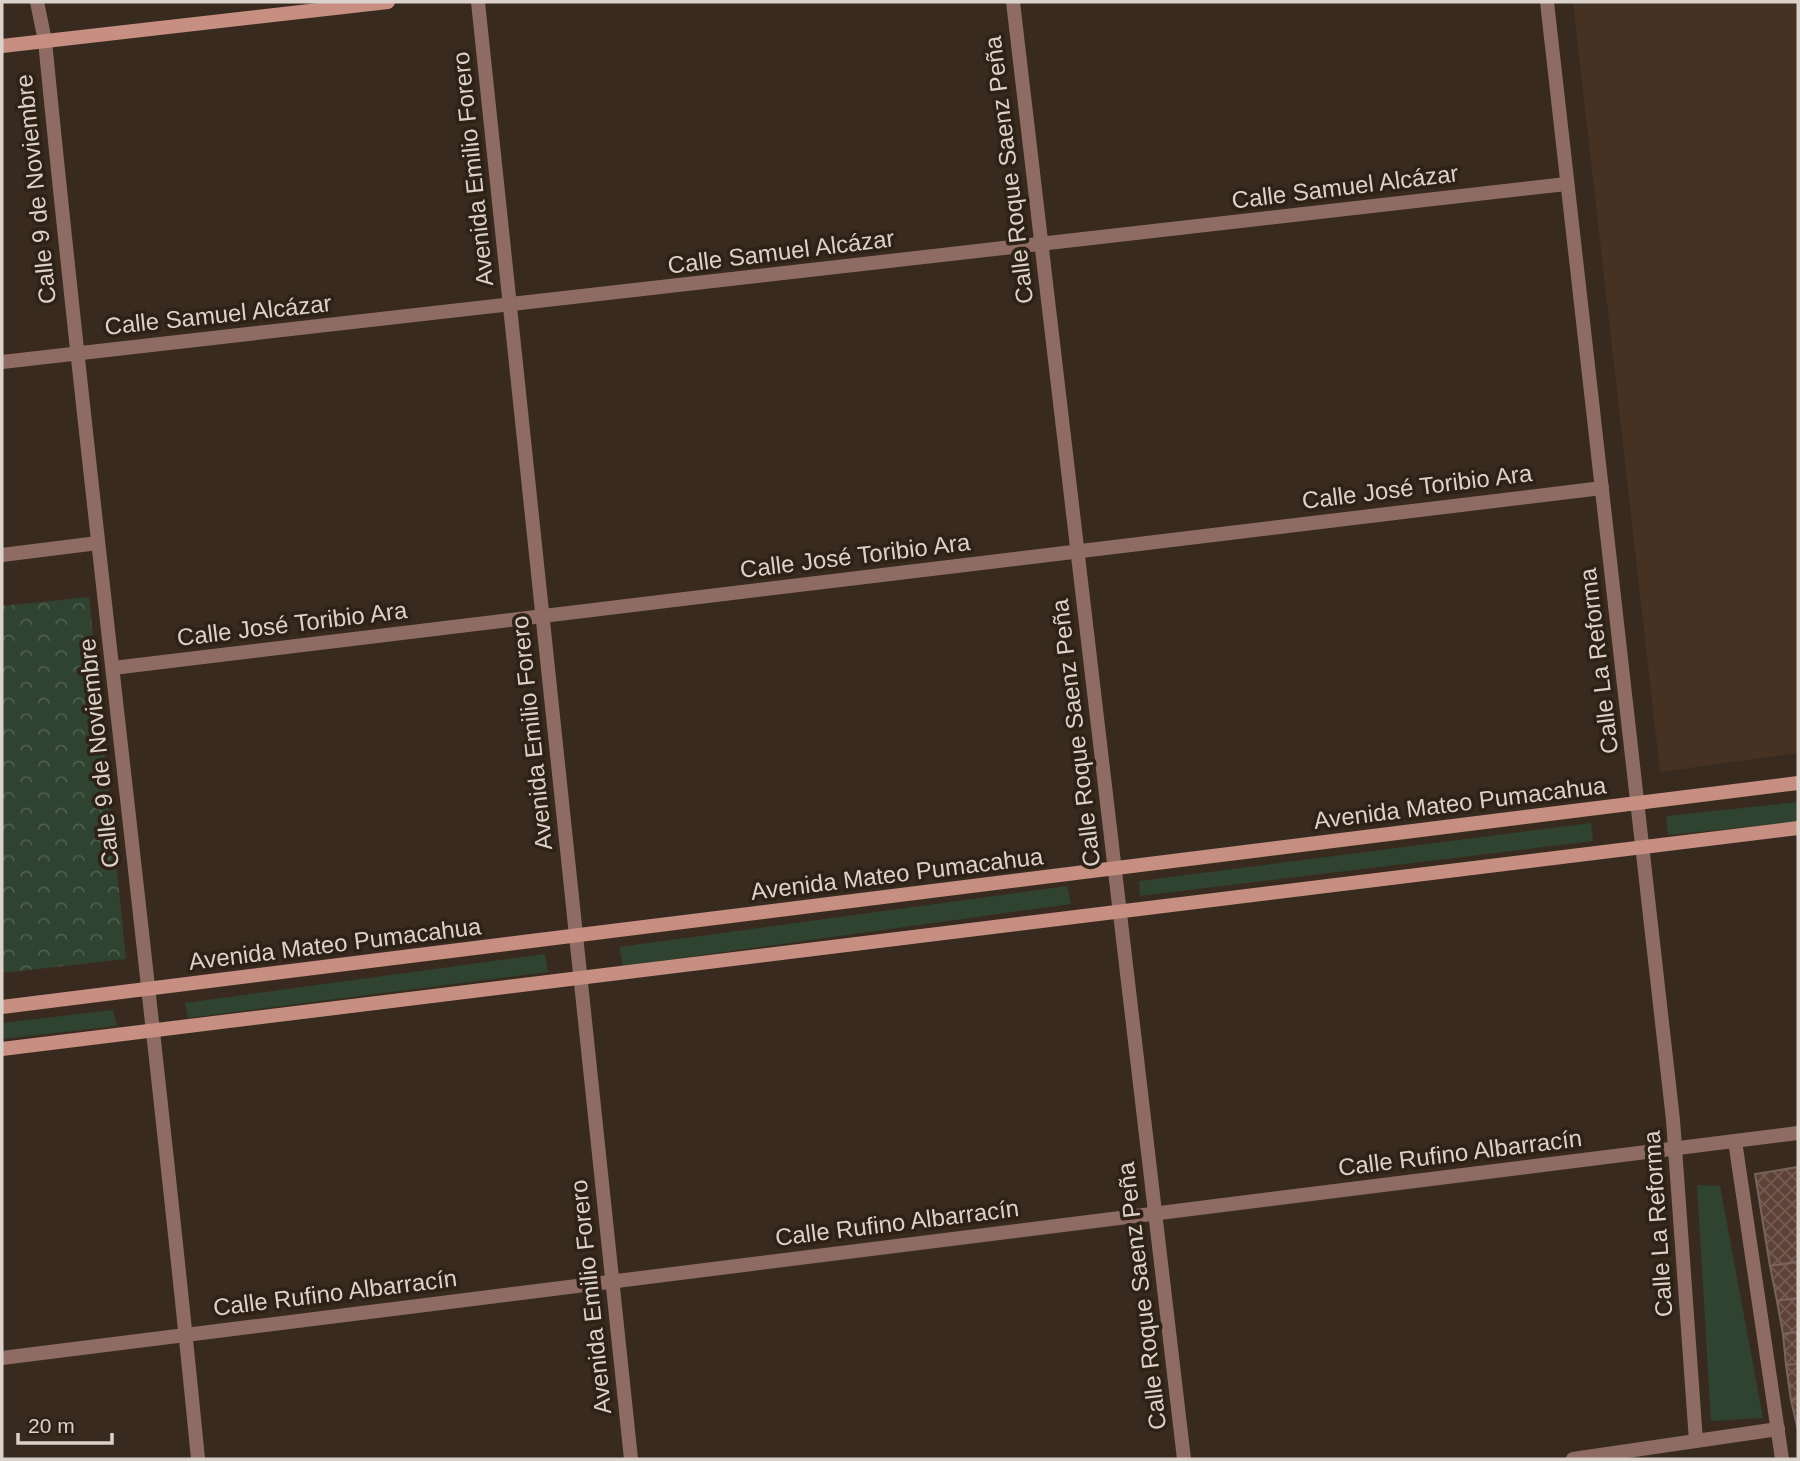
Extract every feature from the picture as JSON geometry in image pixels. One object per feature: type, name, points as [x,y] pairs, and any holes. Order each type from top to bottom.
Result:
[{"type":"street","name":"Calle 9 de Noviembre","points":[[37,2],[45,41],[75,353],[113,668],[198,1459]]},
{"type":"street","points":[[2,46],[388,2]]},
{"type":"street","name":"Avenida Emilio Forero","points":[[478,2],[631,1459]]},
{"type":"street","name":"Calle Roque Saenz Peña","points":[[1013,2],[1184,1459]]},
{"type":"street","name":"Calle La Reforma","points":[[1547,2],[1676,1149],[1696,1441]]},
{"type":"street","name":"Calle Samuel Alcázar","points":[[2,362],[1566,184]]},
{"type":"street","name":"Calle José Toribio Ara","points":[[113,668],[1602,488]]},
{"type":"street","points":[[2,555],[98,543]]},
{"type":"street","name":"Avenida Mateo Pumacahua","points":[[2,1007],[1798,783]]},
{"type":"street","points":[[2,1049],[1798,828]]},
{"type":"street","name":"Calle Rufino Albarracín","points":[[2,1358],[1798,1133]]},
{"type":"street","points":[[1735,1141],[1783,1459]]},
{"type":"street","points":[[1573,1459],[1778,1429]]},
{"type":"shaded area","points":[[1573,2],[1798,2],[1798,753],[1660,772]]},
{"type":"green space","points":[[89,597],[126,959],[2,973],[2,606]]},
{"type":"green space","points":[[1798,802],[1798,822],[1668,835],[1666,816]]},
{"type":"green space","points":[[1591,823],[1593,841],[1140,896],[1139,881]]},
{"type":"green space","points":[[1067,886],[1071,904],[623,966],[619,947]]},
{"type":"green space","points":[[545,954],[548,972],[188,1018],[185,1003]]},
{"type":"green space","points":[[113,1010],[117,1026],[2,1039],[2,1023]]},
{"type":"green space","points":[[1697,1185],[1720,1186],[1763,1418],[1711,1421]]},
{"type":"building","points":[[1798,1167],[1798,1262],[1770,1266],[1755,1174]]},
{"type":"building","points":[[1798,1262],[1798,1298],[1777,1301],[1770,1266]]},
{"type":"building","points":[[1798,1298],[1798,1332],[1783,1334],[1777,1301]]},
{"type":"building","points":[[1798,1332],[1798,1364],[1786,1365],[1783,1334]]},
{"type":"building","points":[[1798,1364],[1798,1399],[1791,1400],[1786,1365]]},
{"type":"building","points":[[1798,1399],[1798,1430],[1791,1400]]}]
